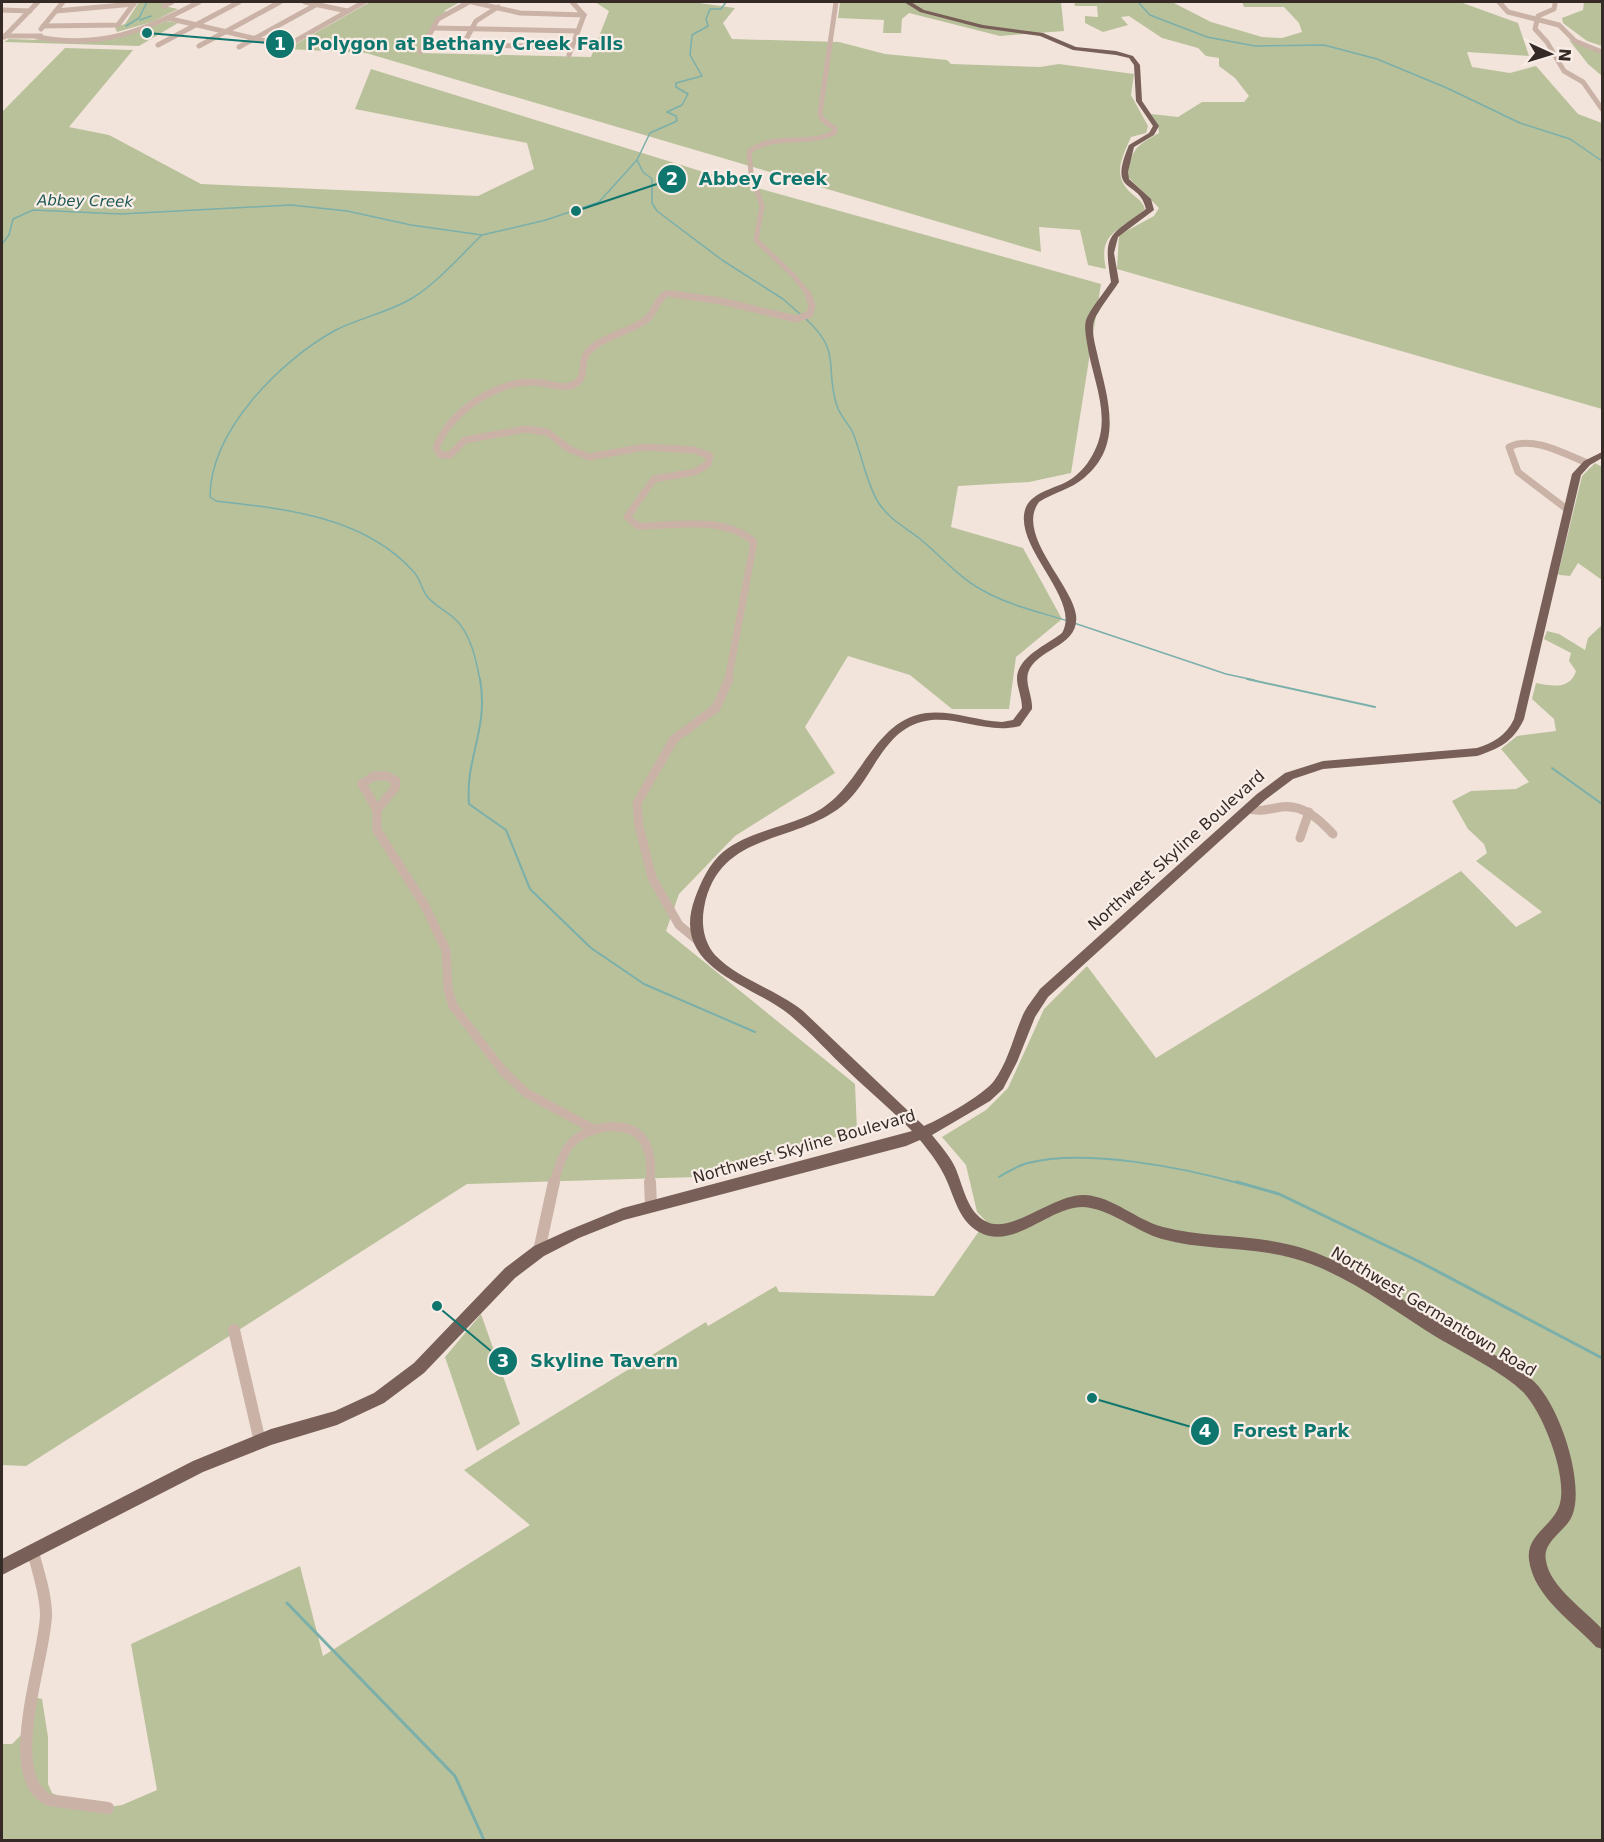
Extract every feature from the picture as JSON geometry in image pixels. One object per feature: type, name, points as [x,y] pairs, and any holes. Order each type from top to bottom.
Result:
[{"type":"main road","name":"Northwest Germantown Road","points":[[907,2],[926,12],[983,27],[1041,34],[1075,49],[1116,53],[1131,57],[1137,65],[1139,101],[1156,128],[1152,134],[1132,145],[1124,172],[1125,180],[1148,201],[1150,210],[1114,236],[1110,253],[1115,282],[1090,321],[1106,419],[1104,438],[1080,478],[1038,498],[1029,512],[1029,526],[1035,544],[1068,604],[1071,626],[1067,634],[1025,667],[1022,678],[1027,709],[1016,723],[992,726],[949,716],[910,722],[891,736],[845,797],[830,809],[808,820],[758,836],[728,853],[709,877],[700,900],[696,921],[702,944],[719,966],[765,991],[791,1009],[921,1133],[949,1170],[967,1213],[987,1229],[1005,1229],[1056,1205],[1083,1200],[1099,1204],[1147,1228],[1166,1234],[1256,1244],[1301,1254],[1344,1274],[1528,1386],[1548,1415],[1570,1488],[1565,1513],[1548,1532],[1539,1548],[1540,1570],[1558,1596],[1602,1641]]},
{"type":"main road","points":[[1587,463],[1602,455]]},
{"type":"main road","name":"Northwest Skyline Boulevard","points":[[2,1567],[166,1481],[260,1442],[352,1412],[393,1389],[419,1368],[510,1273],[539,1251],[593,1225],[651,1206],[873,1149],[921,1133],[969,1108],[998,1085],[1011,1062],[1029,1015],[1044,993],[1248,809],[1289,776],[1308,768],[1339,763],[1477,752],[1494,747],[1511,735],[1519,719],[1577,474],[1587,463]]},
{"type":"street","points":[[3,37],[38,2]]},
{"type":"street","points":[[35,37],[63,2]]},
{"type":"street","points":[[164,6],[172,2]]},
{"type":"street","points":[[3,37],[78,39],[110,37],[144,29],[199,2]]},
{"type":"street","points":[[158,45],[239,2]]},
{"type":"street","points":[[199,46],[280,2]]},
{"type":"street","points":[[304,2],[319,3],[347,11]]},
{"type":"street","points":[[167,18],[284,47],[364,2]]},
{"type":"street","points":[[420,52],[441,16],[470,2],[520,13],[584,15]]},
{"type":"street","points":[[572,2],[584,15]]},
{"type":"street","points":[[702,944],[679,924],[652,878],[639,826],[637,803],[674,739],[705,717],[722,699],[729,679],[753,542],[743,533],[731,530],[687,523],[638,526],[627,517],[654,479],[695,472],[708,465],[710,456],[694,450],[645,447],[589,457],[569,449],[552,435],[534,429],[473,438],[460,444],[450,455],[441,455],[436,448],[440,433],[447,424],[462,411],[487,396],[524,383],[564,386],[576,384],[581,379],[582,362],[589,352],[647,319],[658,298],[667,293],[721,301],[796,319],[810,314],[812,300],[807,289],[756,240],[762,206],[751,173],[749,152],[760,145],[816,141],[835,132],[835,129],[822,119],[820,113],[836,2]]},
{"type":"street","points":[[1499,2],[1508,12],[1562,26],[1575,41],[1602,52]]},
{"type":"street","points":[[56,11],[134,3]]},
{"type":"street","points":[[43,26],[118,25],[134,3]]},
{"type":"street","points":[[240,47],[319,3]]},
{"type":"street","points":[[1555,4],[1554,9],[1540,14],[1536,19],[1535,29],[1547,42],[1564,71],[1583,82],[1602,109]]},
{"type":"street","points":[[463,45],[476,21],[498,8]]},
{"type":"street","points":[[3,12],[30,11]]},
{"type":"street","points":[[569,55],[584,15]]},
{"type":"street","points":[[433,28],[578,31]]},
{"type":"street","points":[[424,44],[572,47]]},
{"type":"street","points":[[1568,510],[1518,472],[1509,447],[1516,442],[1528,441],[1587,463]]},
{"type":"street","points":[[1248,809],[1265,813],[1290,806],[1309,812],[1332,834]]},
{"type":"street","points":[[377,810],[377,830],[426,906],[446,950],[448,989],[453,1006],[502,1071],[526,1093],[595,1130]]},
{"type":"street","points":[[1300,838],[1309,812]]},
{"type":"street","points":[[539,1251],[545,1218],[564,1156],[579,1135],[610,1126],[621,1128],[644,1140],[648,1149],[651,1206]]},
{"type":"street","points":[[234,1330],[260,1442]]},
{"type":"street","points":[[33,1552],[46,1615],[19,1729],[22,1770],[28,1786],[40,1797],[58,1803],[108,1808]]},
{"type":"green space","points":[[139,2],[165,2],[164,6],[178,9],[152,22],[117,32],[115,27],[125,24]]},
{"type":"green space","points":[[370,2],[460,2],[444,11],[447,12],[440,17],[420,53],[591,57],[609,11],[595,2],[692,2],[735,8],[723,23],[732,39],[839,42],[885,54],[947,60],[951,64],[1040,67],[1059,64],[1134,74],[1131,95],[1148,126],[1146,133],[1131,137],[1122,158],[1120,171],[1124,185],[1145,209],[1109,238],[1104,256],[1106,269],[1088,265],[1080,230],[1039,227],[1041,252],[366,53],[287,49]]},
{"type":"green space","points":[[840,2],[1061,2],[1064,31],[1000,36],[909,13],[902,19],[901,33],[883,33],[884,20],[838,18]]},
{"type":"green space","points":[[1074,2],[1172,2],[1211,22],[1262,37],[1282,38],[1302,32],[1299,23],[1284,7],[1244,7],[1242,2],[1460,2],[1518,23],[1529,56],[1467,52],[1472,67],[1510,73],[1536,66],[1578,114],[1602,123],[1602,409],[1117,269],[1119,235],[1154,216],[1159,208],[1127,176],[1136,149],[1159,133],[1158,125],[1151,114],[1178,117],[1202,102],[1244,102],[1249,96],[1235,78],[1219,66],[1219,58],[1206,56],[1198,48],[1162,38],[1129,16],[1121,17],[1128,25],[1103,32],[1085,23],[1085,16],[1098,17],[1097,6],[1075,6]]},
{"type":"green space","points":[[1584,2],[1602,2],[1602,46],[1587,41],[1563,23],[1562,18],[1583,10]]},
{"type":"green space","points":[[166,21],[178,23],[139,46],[4,42],[9,39],[90,39],[129,33]]},
{"type":"green space","points":[[1569,40],[1602,51],[1602,76],[1588,64]]},
{"type":"green space","points":[[65,48],[133,50],[69,127],[109,135],[201,184],[478,196],[534,169],[527,143],[355,109],[371,69],[736,182],[1101,284],[1071,473],[1029,482],[958,486],[951,527],[1023,548],[1062,619],[1016,657],[1009,709],[952,709],[910,675],[848,656],[805,727],[835,773],[735,836],[679,894],[666,931],[855,1084],[857,1131],[696,1177],[467,1184],[26,1466],[2,1465],[2,112]]},
{"type":"green space","points":[[1595,463],[1602,467],[1602,580],[1578,563],[1570,576],[1560,575],[1558,574],[1582,476]]},
{"type":"green space","points":[[1602,625],[1602,1840],[2,1840],[2,1744],[12,1744],[23,1733],[33,1697],[42,1699],[48,1737],[48,1784],[52,1793],[88,1810],[122,1805],[157,1790],[131,1644],[300,1566],[323,1656],[530,1525],[464,1470],[706,1322],[708,1326],[776,1286],[779,1292],[934,1296],[986,1221],[977,1212],[966,1165],[942,1137],[986,1110],[1008,1088],[1044,1009],[1087,966],[1156,1058],[1461,871],[1516,927],[1542,912],[1476,861],[1487,853],[1484,844],[1468,829],[1452,801],[1471,791],[1516,789],[1529,782],[1501,749],[1517,736],[1556,731],[1554,719],[1532,699],[1536,683],[1554,686],[1565,684],[1576,671],[1569,661],[1571,653],[1544,639],[1547,631],[1559,634],[1585,650],[1588,638]]},
{"type":"green space","points":[[481,1314],[520,1424],[477,1451],[445,1357]]},
{"type":"waterway","points":[[126,26],[139,18],[147,2]]},
{"type":"waterway","name":"Abbey Creek","points":[[637,160],[650,133],[677,121],[676,116],[667,112],[682,105],[688,94],[676,87],[676,83],[702,76],[690,55],[692,35],[708,26],[706,19],[710,9],[721,9],[726,2]]},
{"type":"waterway","points":[[1138,2],[1150,15],[1207,37],[1255,46],[1324,45],[1377,59],[1447,88],[1520,123],[1570,139],[1602,161]]},
{"type":"waterway","points":[[140,20],[151,16]]},
{"type":"waterway","name":"Abbey Creek","points":[[482,235],[546,220],[599,202],[637,160]]},
{"type":"waterway","points":[[637,160],[643,172],[652,179],[652,203],[657,211],[722,260],[783,299],[801,315]]},
{"type":"waterway","name":"Abbey Creek","points":[[2,244],[9,235],[13,219],[33,210],[121,214],[291,205],[347,211],[411,225],[482,235]]},
{"type":"waterway","points":[[480,680],[472,647],[460,624],[429,599],[415,574],[393,553],[371,538],[322,518],[216,501],[210,497],[213,472],[222,447],[235,423],[271,379],[292,360],[334,331],[395,307],[423,291],[482,235]]},
{"type":"waterway","points":[[806,319],[825,341],[831,361],[833,392],[837,406],[853,433],[870,486],[882,508],[973,585],[1013,604],[1068,621]]},
{"type":"waterway","points":[[1074,623],[1226,674],[1254,680]]},
{"type":"waterway","points":[[480,679],[482,713],[470,772],[469,804],[506,830],[530,889],[591,948],[644,984],[755,1032]]},
{"type":"waterway","points":[[1247,679],[1375,707]]},
{"type":"waterway","points":[[1552,768],[1602,804]]},
{"type":"waterway","points":[[999,1177],[1028,1163],[1078,1158],[1164,1166],[1242,1184]]},
{"type":"waterway","points":[[1237,1182],[1279,1194],[1418,1261],[1602,1358]]},
{"type":"waterway","points":[[287,1603],[455,1776],[484,1840]]},
{"type":"place","name":"Polygon at Bethany Creek Falls","points":[[147,33]]},
{"type":"place","name":"Abbey Creek","points":[[576,211]]},
{"type":"place","name":"Skyline Tavern","points":[[437,1306]]},
{"type":"place","name":"Forest Park","points":[[1092,1398]]}]
